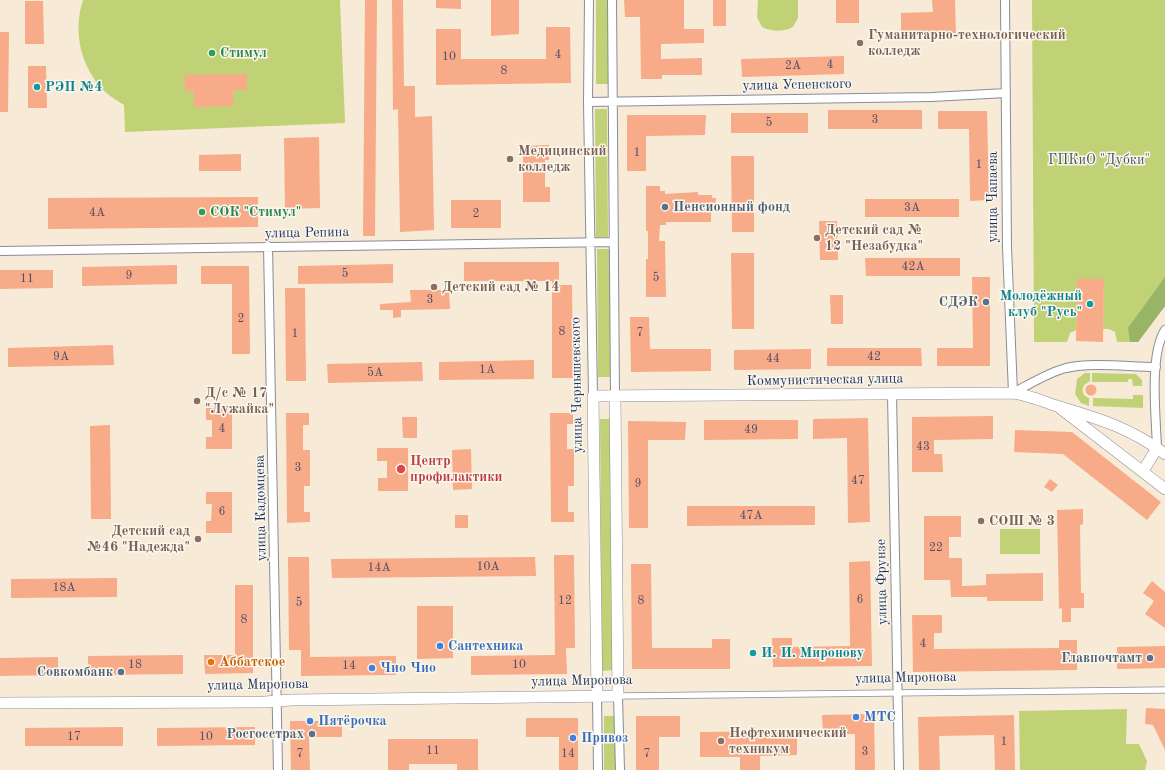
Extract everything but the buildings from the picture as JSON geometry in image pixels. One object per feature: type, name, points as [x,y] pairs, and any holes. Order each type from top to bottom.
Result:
[{"type":"main road","name":"Коммунистическая улица","points":[[593,396],[1013,393],[1040,399],[1107,421],[1133,433],[1161,451]]},
{"type":"main road","name":"улица Чернышевского","points":[[593,396],[596,696]]},
{"type":"main road","points":[[615,396],[618,696]]},
{"type":"main road","name":"Коммунистическая улица","points":[[1056,405],[1084,429],[1143,471],[1165,489]]},
{"type":"main road","points":[[1143,471],[1161,451]]},
{"type":"main road","name":"улица Миронова","points":[[0,703],[618,696]]},
{"type":"street","name":"улица Чернышевского","points":[[589,0],[588,102],[593,396]]},
{"type":"street","points":[[612,0],[615,396]]},
{"type":"street","name":"улица Чапаева","points":[[1005,0],[1007,247],[1013,393]]},
{"type":"street","name":"улица Успенского","points":[[588,102],[932,97],[1006,93]]},
{"type":"street","name":"улица Репина","points":[[0,251],[614,242]]},
{"type":"street","name":"улица Кадомцева","points":[[268,246],[278,770]]},
{"type":"street","points":[[1161,451],[1156,367],[1158,347],[1165,330]]},
{"type":"street","points":[[1013,393],[1045,376],[1066,368],[1083,366],[1156,367]]},
{"type":"street","name":"улица Фрунзе","points":[[892,394],[899,770]]},
{"type":"street","name":"улица Миронова","points":[[618,696],[1165,690]]},
{"type":"street","name":"улица Чернышевского","points":[[596,696],[598,770]]},
{"type":"street","points":[[618,696],[620,770]]},
{"type":"green space","name":"Стимул","points":[[83,0],[340,0],[345,123],[125,132],[124,105],[101,88],[83,57],[80,46],[79,23]]},
{"type":"green space","points":[[596,0],[608,0],[608,84],[596,84]]},
{"type":"green space","points":[[758,0],[798,0],[798,18],[793,27],[778,31],[762,27],[757,17]]},
{"type":"green space","name":"ГПКиО \"Дубки\"","points":[[1032,0],[1165,0],[1165,306],[1138,342],[1117,342],[1115,332],[1109,329],[1103,329],[1104,279],[1078,279],[1076,330],[1070,333],[1067,342],[1034,342]]},
{"type":"green space","points":[[595,109],[607,109],[608,237],[596,237]]},
{"type":"green space","points":[[597,249],[610,249],[611,377],[598,377]]},
{"type":"green space","points":[[1165,277],[1165,306],[1138,342],[1130,342],[1128,328]]},
{"type":"green space","points":[[1085,373],[1090,373],[1090,381],[1084,385],[1083,389],[1084,395],[1089,398],[1089,406],[1081,403],[1075,394],[1077,379]]},
{"type":"green space","points":[[1092,373],[1136,374],[1142,380],[1142,386],[1133,386],[1132,379],[1128,379],[1128,382],[1092,382]]},
{"type":"green space","points":[[1133,395],[1143,395],[1143,408],[1093,406],[1093,398],[1133,399]]},
{"type":"green space","points":[[600,419],[612,419],[614,670],[602,671]]},
{"type":"green space","points":[[1000,529],[1040,529],[1040,554],[1000,554]]},
{"type":"green space","points":[[1127,709],[1126,744],[1139,744],[1147,761],[1145,770],[1020,770],[1019,711]]},
{"type":"green space","points":[[604,716],[616,716],[617,770],[604,770]]},
{"type":"place","name":"Гуманитарно-технологический колледж","points":[[860,43]]},
{"type":"place","name":"Стимул","points":[[212,53]]},
{"type":"place","name":"РЭП №4","points":[[37,87]]},
{"type":"place","name":"Медицинский колледж","points":[[510,159]]},
{"type":"place","name":"Пенсионный фонд","points":[[665,207]]},
{"type":"place","name":"СОК \"Стимул\"","points":[[202,212]]},
{"type":"place","name":"Детский сад № 12 \"Незабудка\"","points":[[817,238]]},
{"type":"place","name":"Детский сад № 14","points":[[434,287]]},
{"type":"place","name":"СДЭК","points":[[986,302]]},
{"type":"place","name":"Молодёжный клуб \"Русь\"","points":[[1090,304]]},
{"type":"place","name":"Д/с № 17 \"Лужайка\"","points":[[197,401]]},
{"type":"place","name":"Центр профилактики","points":[[401,469]]},
{"type":"place","name":"СОШ № 3","points":[[981,521]]},
{"type":"place","name":"Детский сад №46 \"Надежда\"","points":[[198,539]]},
{"type":"place","name":"Сантехника","points":[[440,646]]},
{"type":"place","name":"И. И. Миронову","points":[[753,653]]},
{"type":"place","name":"Главпочтамт","points":[[1150,658]]},
{"type":"place","name":"Аббатское","points":[[211,662]]},
{"type":"place","name":"Чио Чио","points":[[372,668]]},
{"type":"place","name":"Совкомбанк","points":[[121,672]]},
{"type":"place","name":"МТС","points":[[856,717]]},
{"type":"place","name":"Пятёрочка","points":[[310,721]]},
{"type":"place","name":"Росгосстрах","points":[[312,734]]},
{"type":"place","name":"Привоз","points":[[573,738]]},
{"type":"place","name":"Нефтехимический техникум","points":[[721,741]]}]
